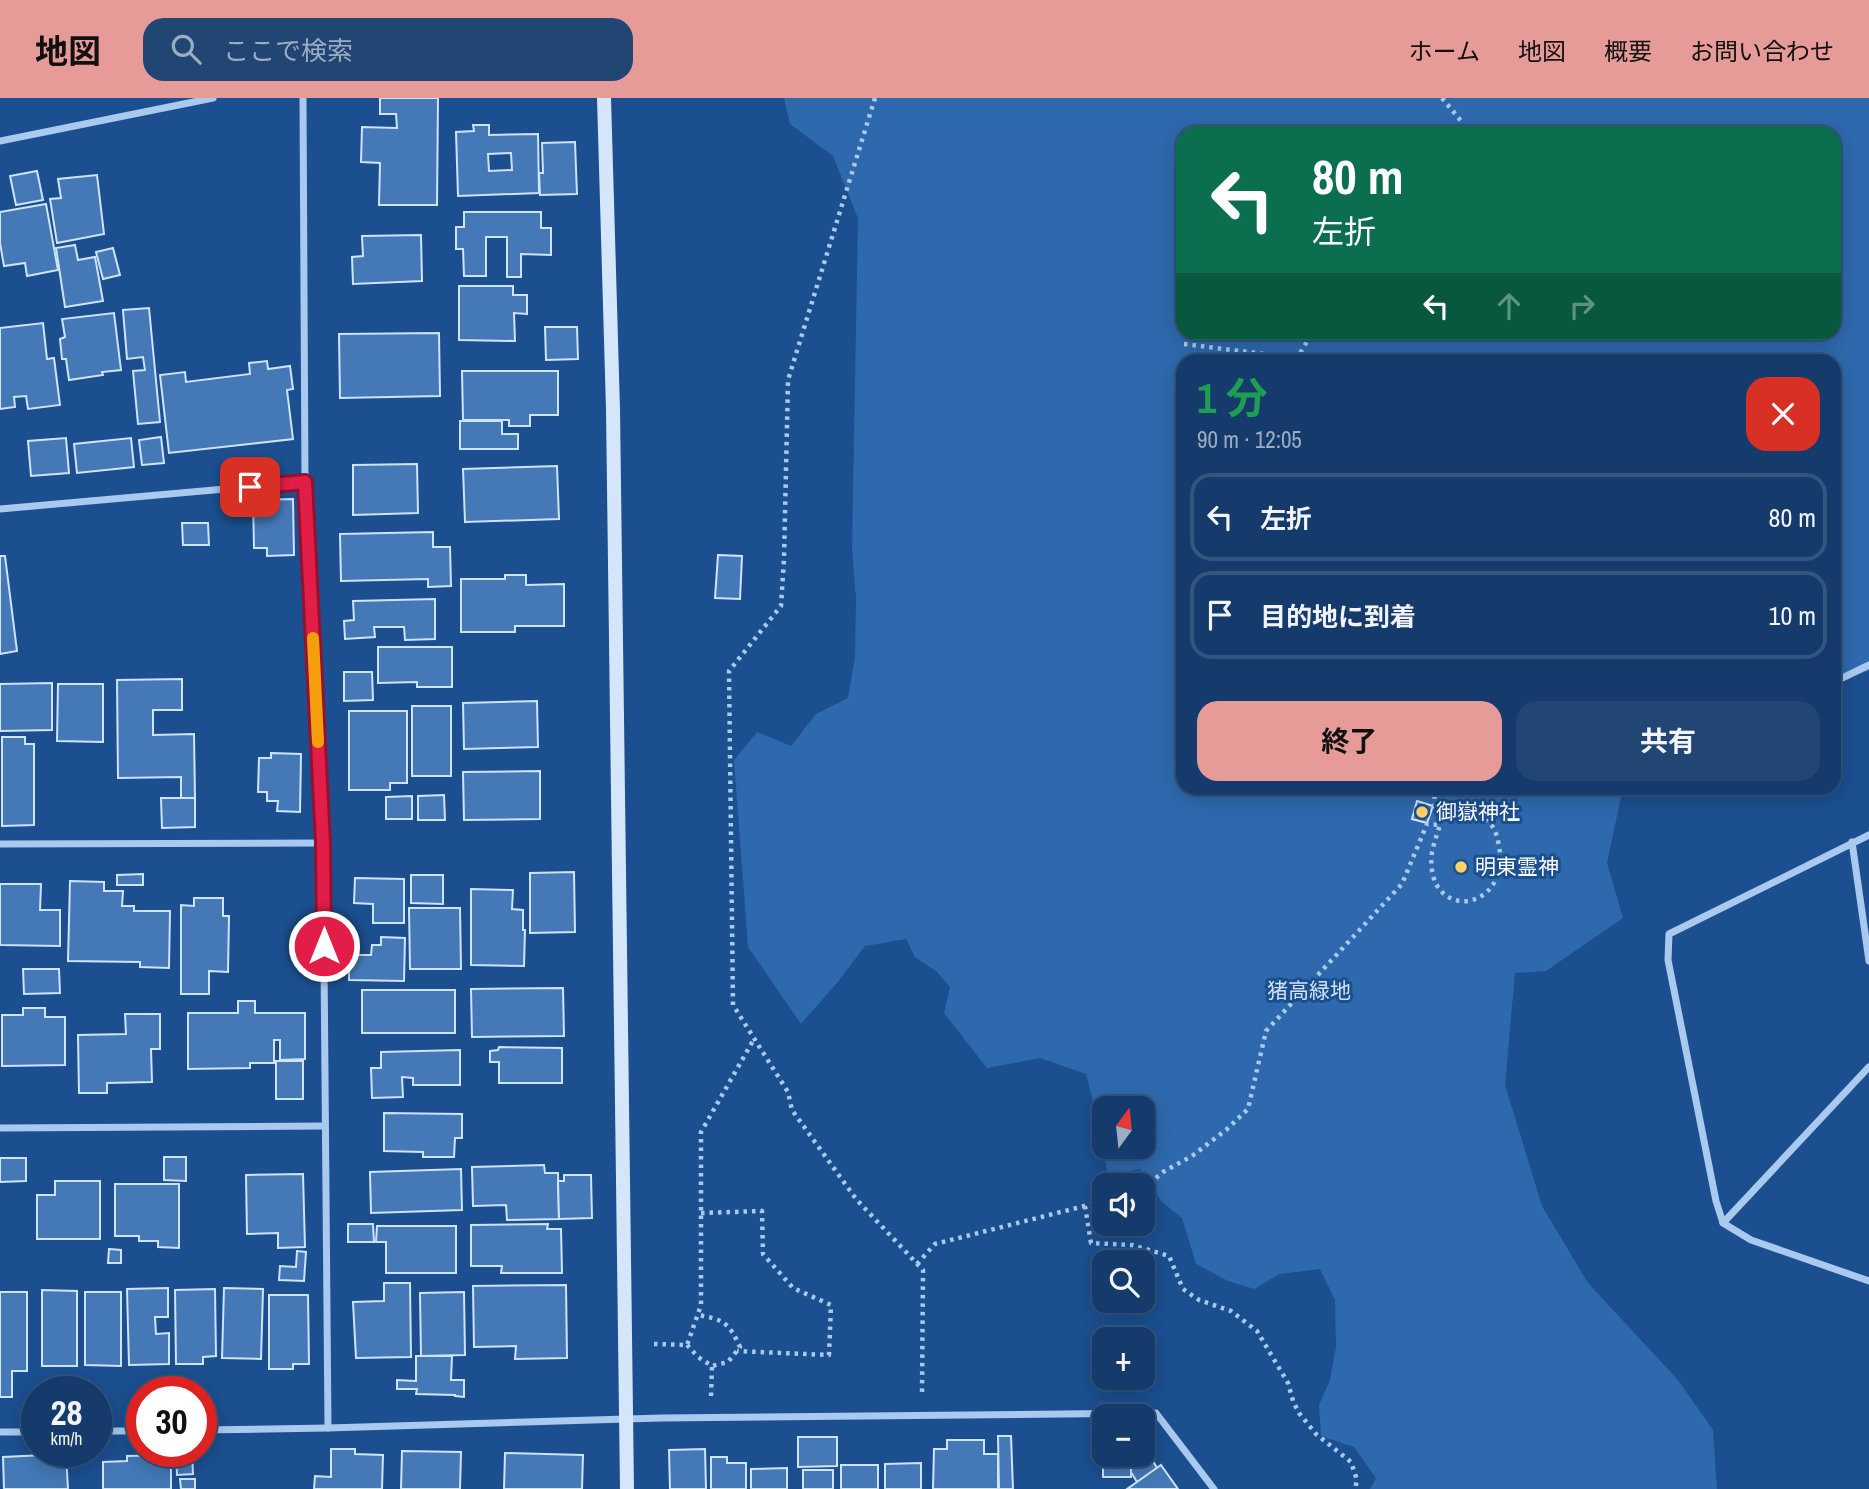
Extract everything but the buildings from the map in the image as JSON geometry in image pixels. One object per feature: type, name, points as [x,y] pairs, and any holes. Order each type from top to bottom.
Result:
[{"type":"street","points":[[0,141],[213,98]]},
{"type":"street","points":[[303,98],[305,482],[323,843],[328,1428]]},
{"type":"street","points":[[604,98],[613,409],[627,1489]]},
{"type":"street","points":[[0,509],[305,482]]},
{"type":"street","points":[[1841,679],[1869,665]]},
{"type":"street","points":[[1869,835],[1669,934],[1668,960],[1716,1201],[1723,1223],[1751,1240],[1869,1281]]},
{"type":"street","points":[[1852,842],[1869,961]]},
{"type":"street","points":[[0,844],[323,843]]},
{"type":"street","points":[[1723,1223],[1869,1067]]},
{"type":"street","points":[[0,1128],[325,1126]]},
{"type":"street","points":[[217,1430],[625,1420],[1156,1413],[1214,1489]]},
{"type":"street","points":[[0,1432],[21,1432]]},
{"type":"path","points":[[874,98],[788,380],[781,606],[729,671],[733,1005],[788,1092],[792,1110],[824,1155],[856,1199],[923,1270],[921,1416]]},
{"type":"path","points":[[1442,98],[1463,126]]},
{"type":"path","points":[[1184,344],[1260,354]]},
{"type":"path","points":[[1155,1179],[1192,1156],[1248,1109],[1266,1031],[1402,884],[1427,824],[1440,825],[1432,852],[1432,863],[1435,880],[1442,891],[1454,901],[1465,902],[1475,901],[1490,889],[1497,877],[1499,863],[1500,850],[1495,831],[1489,822],[1480,817],[1441,817],[1434,805],[1435,795]]},
{"type":"path","points":[[687,1345],[701,1305],[701,1132],[754,1039]]},
{"type":"path","points":[[917,1264],[935,1244],[1092,1204]]},
{"type":"path","points":[[1084,1206],[1091,1243],[1132,1245],[1169,1256],[1183,1289],[1199,1300],[1231,1311],[1258,1331],[1288,1383],[1299,1413],[1316,1434],[1351,1462],[1357,1480],[1355,1489]]},
{"type":"path","points":[[701,1213],[762,1211],[763,1254],[793,1288],[831,1306],[829,1355],[737,1351]]},
{"type":"path","points":[[654,1344],[687,1345],[698,1357],[712,1366],[728,1362],[740,1347],[731,1328],[718,1318],[697,1315]]},
{"type":"green space","name":"猪高緑地","points":[[784,98],[1869,98],[1869,671],[1841,679],[1841,354],[1176,354],[1176,795],[1625,795],[1621,797],[1607,863],[1623,918],[1546,971],[1515,973],[1505,1085],[1542,1206],[1588,1283],[1678,1380],[1713,1430],[1717,1489],[1370,1489],[1376,1478],[1354,1447],[1321,1436],[1319,1405],[1330,1380],[1336,1347],[1335,1300],[1320,1269],[1280,1274],[1254,1289],[1228,1281],[1196,1264],[1182,1218],[1162,1202],[1155,1192],[1155,1173],[1143,1173],[1140,1169],[1107,1173],[1105,1159],[1155,1159],[1155,1096],[1092,1098],[1086,1074],[1040,1058],[987,1068],[944,1013],[950,987],[937,972],[915,957],[906,939],[865,946],[801,1024],[748,947],[734,760],[757,732],[791,746],[816,714],[848,698],[855,657],[856,599],[852,549],[858,218],[833,156],[790,124]]},
{"type":"slow traffic","points":[[313,638],[318,742]]},
{"type":"place","name":"御嶽神社","points":[[1422,812]]},
{"type":"place","name":"明東霊神","points":[[1461,867]]},
{"type":"route","points":[[250,487],[305,482],[323,843],[324,946]]}]
